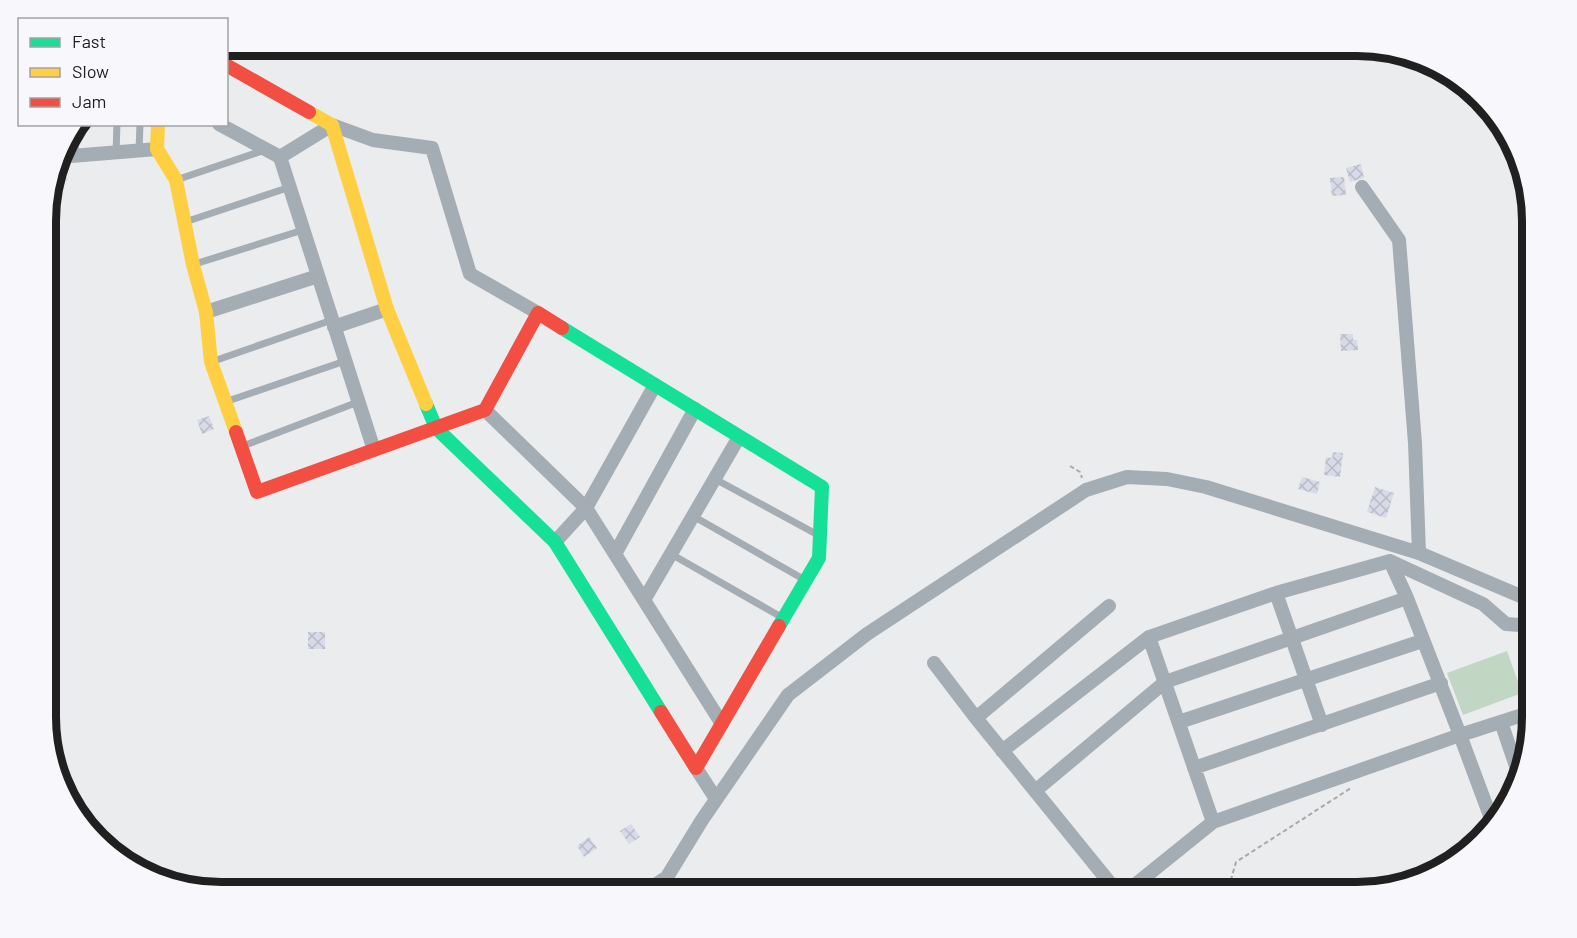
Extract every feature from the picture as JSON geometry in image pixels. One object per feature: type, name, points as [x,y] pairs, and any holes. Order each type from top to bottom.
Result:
[{"type":"street","points":[[228,66],[332,125],[374,140],[432,148],[471,274],[822,487],[819,558],[696,768]]},
{"type":"street","points":[[280,157],[332,125]]},
{"type":"street","points":[[332,125],[387,309],[436,428],[555,542],[716,800]]},
{"type":"street","points":[[158,126],[158,149],[176,180],[193,265],[206,312],[211,362],[257,492],[485,410],[538,313]]},
{"type":"street","points":[[223,126],[280,157],[374,450]]},
{"type":"street","points":[[69,157],[158,149]]},
{"type":"street","points":[[1362,187],[1399,240],[1415,443],[1419,553]]},
{"type":"street","points":[[206,312],[318,276]]},
{"type":"street","points":[[333,323],[387,309]]},
{"type":"street","points":[[555,542],[586,508],[655,385]]},
{"type":"street","points":[[615,554],[695,409]]},
{"type":"street","points":[[485,410],[586,508],[722,724]]},
{"type":"street","points":[[644,600],[739,437]]},
{"type":"street","points":[[660,882],[667,877],[716,800],[788,695],[867,634],[1086,490],[1127,477],[1167,479],[1206,487],[1419,553],[1521,596]]},
{"type":"street","points":[[1390,561],[1441,683],[1489,814]]},
{"type":"street","points":[[1002,751],[1149,637],[1276,593],[1390,561],[1483,604],[1506,624],[1521,625]]},
{"type":"street","points":[[1276,593],[1322,725]]},
{"type":"street","points":[[1035,791],[1165,682],[1407,597]]},
{"type":"street","points":[[976,718],[1109,606]]},
{"type":"street","points":[[1149,637],[1213,822]]},
{"type":"street","points":[[1179,722],[1422,641]]},
{"type":"street","points":[[934,663],[1002,751],[1109,882]]},
{"type":"street","points":[[1194,768],[1441,683]]},
{"type":"street","points":[[1139,882],[1213,822],[1346,774],[1521,716]]},
{"type":"street","points":[[1502,722],[1515,762]]},
{"type":"lane","points":[[116,153],[117,126]]},
{"type":"lane","points":[[139,151],[140,126]]},
{"type":"lane","points":[[176,180],[266,149]]},
{"type":"lane","points":[[185,222],[290,187]]},
{"type":"lane","points":[[193,265],[303,230]]},
{"type":"lane","points":[[211,362],[333,323]]},
{"type":"lane","points":[[225,402],[345,361]]},
{"type":"lane","points":[[241,446],[358,402]]},
{"type":"lane","points":[[715,479],[820,536]]},
{"type":"lane","points":[[693,516],[806,581]]},
{"type":"lane","points":[[671,554],[784,618]]},
{"type":"path","points":[[1070,466],[1080,472],[1086,490]]},
{"type":"path","points":[[1230,882],[1236,862],[1351,789],[1346,774]]},
{"type":"green space","points":[[1507,651],[1521,693],[1463,715],[1447,673]]},
{"type":"building","points":[[1361,164],[1364,178],[1350,182],[1346,168]]},
{"type":"building","points":[[64,168],[68,180],[60,183]]},
{"type":"building","points":[[1344,177],[1346,195],[1332,196],[1330,178]]},
{"type":"building","points":[[1340,334],[1353,334],[1353,340],[1357,340],[1358,350],[1341,351]]},
{"type":"building","points":[[209,416],[214,429],[202,434],[197,420]]},
{"type":"building","points":[[1333,452],[1343,453],[1340,477],[1324,475],[1326,457],[1332,458]]},
{"type":"building","points":[[1302,477],[1320,482],[1317,494],[1298,489]]},
{"type":"building","points":[[1375,487],[1394,493],[1386,518],[1367,512]]},
{"type":"building","points":[[308,632],[325,632],[325,649],[308,649]]},
{"type":"building","points":[[631,824],[640,837],[629,844],[620,831]]},
{"type":"building","points":[[589,837],[597,848],[584,857],[577,846]]},
{"type":"traffic: fast","points":[[562,328],[822,487],[819,558],[779,626]]},
{"type":"traffic: fast","points":[[426,404],[436,428],[555,542],[661,712]]},
{"type":"traffic: slow","points":[[309,112],[332,125],[387,309],[426,404]]},
{"type":"traffic: slow","points":[[158,126],[157,149],[176,180],[193,265],[206,312],[211,362],[236,432]]},
{"type":"traffic: jam","points":[[228,66],[309,112]]},
{"type":"traffic: jam","points":[[236,432],[257,492],[485,410],[538,313],[562,328]]},
{"type":"traffic: jam","points":[[661,712],[696,768],[779,626]]}]
